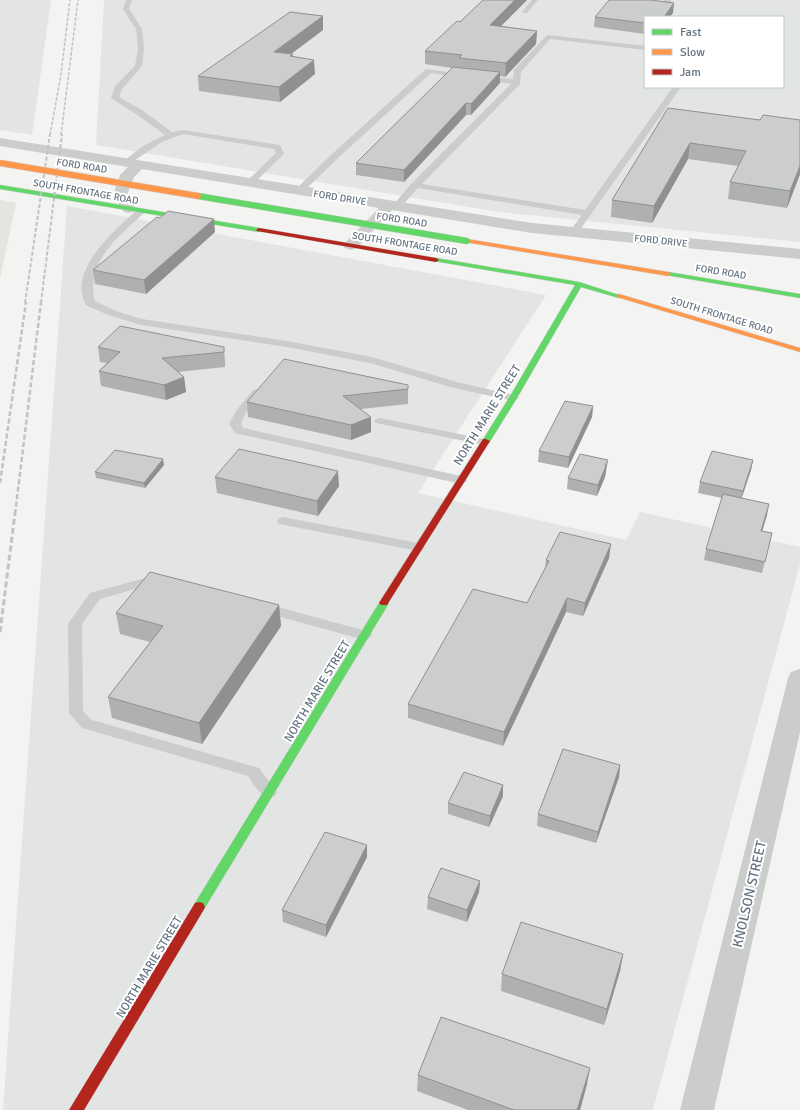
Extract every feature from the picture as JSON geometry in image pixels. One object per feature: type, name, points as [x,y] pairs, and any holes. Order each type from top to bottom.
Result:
[{"type":"street","name":"FORD DRIVE","points":[[0,142],[532,228],[800,254]]},
{"type":"street","name":"FORD ROAD","points":[[0,163],[800,296]]},
{"type":"street","points":[[135,210],[120,195],[127,175],[140,165]]},
{"type":"street","name":"SOUTH FRONTAGE ROAD","points":[[0,187],[578,284],[800,350]]},
{"type":"street","points":[[351,245],[393,205]]},
{"type":"street","name":"NORTH MARIE STREET","points":[[76,1110],[418,547],[513,398],[578,284]]},
{"type":"street","name":"KNOLSON STREET","points":[[698,1110],[800,678]]},
{"type":"lane","points":[[129,0],[126,9],[138,29],[141,48],[138,66],[118,88],[115,98],[169,134]]},
{"type":"lane","points":[[525,12],[535,0]]},
{"type":"lane","points":[[625,0],[672,4],[666,0]]},
{"type":"lane","points":[[393,205],[415,186],[516,82],[517,72],[548,37],[644,48]]},
{"type":"lane","points":[[300,191],[334,157],[429,71],[516,82]]},
{"type":"lane","points":[[574,232],[676,88]]},
{"type":"lane","points":[[125,163],[169,134],[183,132],[277,147],[280,153],[249,183]]},
{"type":"lane","points":[[415,186],[587,213]]},
{"type":"lane","points":[[135,210],[103,248],[90,272],[86,293],[90,303],[112,313],[141,322],[287,344],[372,360],[454,385],[513,398]]},
{"type":"lane","points":[[262,386],[240,413],[234,424],[240,431],[461,480]]},
{"type":"lane","points":[[380,421],[484,442]]},
{"type":"lane","points":[[283,521],[418,547]]},
{"type":"lane","points":[[172,586],[149,581],[95,596],[75,624],[76,713],[87,724],[253,772],[269,792]]},
{"type":"lane","points":[[248,605],[365,635]]},
{"type":"shaded area","points":[[0,0],[51,0],[32,135],[0,130]]},
{"type":"shaded area","points":[[104,0],[800,0],[800,242],[499,212],[96,145]]},
{"type":"shaded area","points":[[0,200],[16,203],[0,278]]},
{"type":"shaded area","points":[[67,206],[546,295],[418,493],[626,540],[640,512],[800,547],[800,564],[653,1110],[3,1110]]},
{"type":"building","points":[[483,0],[515,0],[490,25],[537,31],[506,63],[459,58],[462,55],[425,51],[457,21],[460,22]]},
{"type":"building","points":[[609,0],[651,0],[674,3],[665,16],[644,16],[644,23],[595,17]]},
{"type":"building","points":[[290,12],[323,16],[274,52],[293,54],[290,56],[314,60],[279,87],[198,76]]},
{"type":"building","points":[[453,67],[500,72],[471,104],[466,103],[404,170],[356,163]]},
{"type":"building","points":[[668,108],[760,120],[763,115],[800,120],[800,166],[790,191],[730,182],[746,151],[690,143],[654,206],[612,200]]},
{"type":"building","points":[[168,211],[214,219],[144,280],[93,270],[157,217],[160,218]]},
{"type":"building","points":[[120,326],[224,347],[224,352],[162,358],[184,377],[164,385],[99,371],[120,352],[98,347]]},
{"type":"building","points":[[284,359],[408,385],[408,389],[343,396],[371,417],[351,425],[247,402]]},
{"type":"building","points":[[565,401],[593,406],[569,457],[539,451]]},
{"type":"building","points":[[239,449],[338,471],[317,501],[215,477]]},
{"type":"building","points":[[115,450],[163,459],[144,483],[95,472]]},
{"type":"building","points":[[712,451],[753,460],[743,491],[700,482]]},
{"type":"building","points":[[580,454],[608,460],[598,485],[568,478]]},
{"type":"building","points":[[723,494],[769,504],[761,531],[772,533],[765,562],[706,549]]},
{"type":"building","points":[[560,532],[611,544],[585,603],[567,598],[504,732],[408,704],[473,589],[527,603],[549,561],[546,560]]},
{"type":"building","points":[[150,572],[279,605],[199,723],[108,697],[163,626],[116,613]]},
{"type":"building","points":[[563,749],[620,765],[598,832],[538,814]]},
{"type":"building","points":[[464,772],[503,785],[490,816],[448,803]]},
{"type":"building","points":[[325,832],[367,845],[326,925],[282,910]]},
{"type":"building","points":[[441,868],[480,881],[467,910],[428,897]]},
{"type":"building","points":[[521,922],[623,954],[607,1009],[502,974]]},
{"type":"building","points":[[441,1017],[590,1068],[577,1110],[514,1110],[418,1075]]},
{"type":"railway","points":[[50,135],[61,74],[70,0]]},
{"type":"railway","points":[[61,135],[78,0]]},
{"type":"railway","points":[[25,303],[50,134]]},
{"type":"railway","points":[[41,303],[62,134]]},
{"type":"railway","points":[[0,483],[26,302]]},
{"type":"railway","points":[[15,514],[41,302]]},
{"type":"railway","points":[[0,632],[15,513]]},
{"type":"traffic: fast","points":[[0,187],[259,230]]},
{"type":"traffic: fast","points":[[198,196],[467,241]]},
{"type":"traffic: fast","points":[[436,260],[579,284],[619,296]]},
{"type":"traffic: fast","points":[[668,274],[800,296]]},
{"type":"traffic: fast","points":[[486,441],[513,398],[579,284]]},
{"type":"traffic: fast","points":[[199,907],[384,603]]},
{"type":"traffic: slow","points":[[0,163],[198,196]]},
{"type":"traffic: slow","points":[[467,241],[668,274]]},
{"type":"traffic: slow","points":[[619,296],[800,350]]},
{"type":"traffic: jam","points":[[259,230],[436,260]]},
{"type":"traffic: jam","points":[[384,603],[486,441]]},
{"type":"traffic: jam","points":[[76,1110],[199,907]]}]
